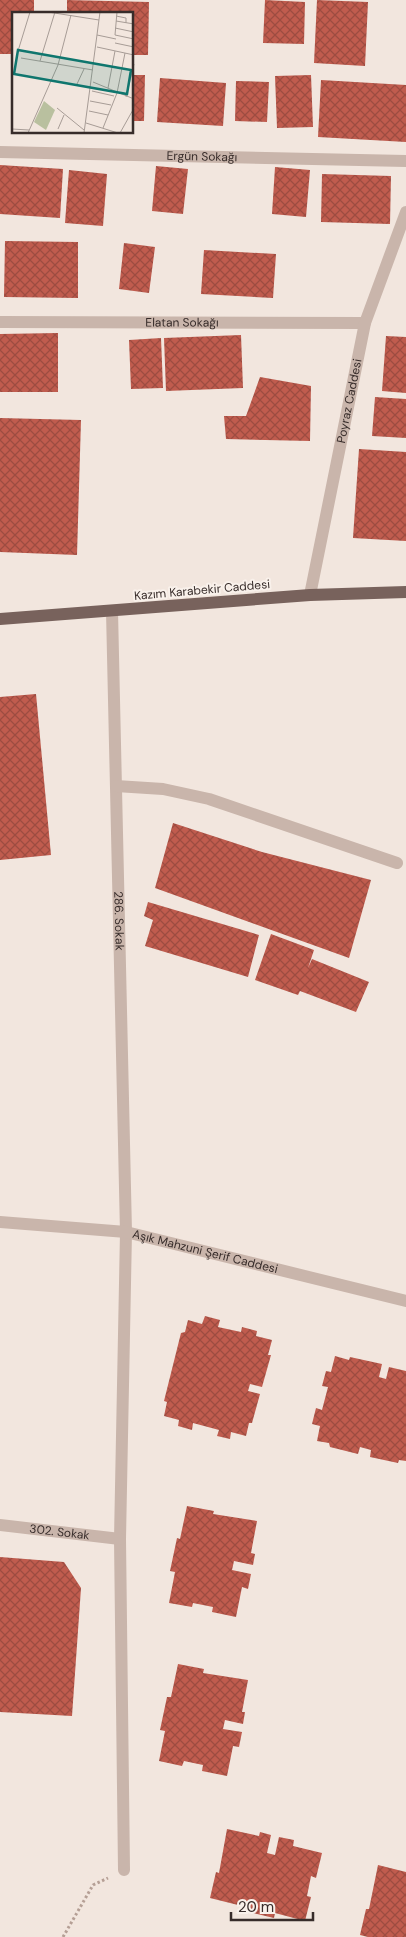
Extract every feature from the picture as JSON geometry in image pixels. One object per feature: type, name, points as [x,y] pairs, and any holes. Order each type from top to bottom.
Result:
[{"type":"main road","name":"Kazım Karabekir Caddesi","points":[[0,619],[310,595],[406,592]]},
{"type":"street","name":"Ergün Sokağı","points":[[0,152],[406,161]]},
{"type":"street","name":"Poyraz Caddesi","points":[[310,595],[365,323],[406,212]]},
{"type":"street","name":"Elatan Sokağı","points":[[0,322],[365,323]]},
{"type":"street","name":"286. Sokak","points":[[112,611],[126,1232],[120,1539],[124,1870]]},
{"type":"street","points":[[116,786],[163,789],[209,799],[397,863]]},
{"type":"street","name":"Aşık Mahzuni Şerif Caddesi","points":[[0,1222],[126,1232],[406,1301]]},
{"type":"street","name":"302. Sokak","points":[[0,1525],[120,1539]]},
{"type":"path","points":[[63,1937],[93,1885],[124,1870]]},
{"type":"building","points":[[0,0],[34,0],[34,12],[12,12],[12,54],[0,54]]},
{"type":"building","points":[[67,0],[149,2],[148,55],[134,55],[134,12],[67,12]]},
{"type":"building","points":[[265,0],[305,2],[304,44],[263,43]]},
{"type":"building","points":[[317,0],[368,2],[365,66],[314,63]]},
{"type":"building","points":[[134,75],[145,75],[144,121],[134,121]]},
{"type":"building","points":[[311,75],[313,127],[277,128],[275,76]]},
{"type":"building","points":[[160,78],[226,83],[223,126],[157,122]]},
{"type":"building","points":[[321,80],[406,85],[406,142],[318,137]]},
{"type":"building","points":[[236,81],[269,82],[267,122],[235,121]]},
{"type":"building","points":[[0,165],[63,169],[60,218],[0,214]]},
{"type":"building","points":[[156,166],[188,169],[183,214],[152,211]]},
{"type":"building","points":[[275,167],[310,170],[306,217],[272,214]]},
{"type":"building","points":[[69,170],[107,174],[103,226],[65,223]]},
{"type":"building","points":[[322,174],[391,176],[390,224],[321,222]]},
{"type":"building","points":[[5,241],[78,242],[78,298],[4,297]]},
{"type":"building","points":[[124,243],[155,247],[149,293],[119,289]]},
{"type":"building","points":[[204,250],[276,254],[273,298],[201,294]]},
{"type":"building","points":[[58,333],[58,392],[0,392],[0,334]]},
{"type":"building","points":[[241,335],[243,388],[166,391],[164,338]]},
{"type":"building","points":[[386,336],[406,337],[406,393],[382,391]]},
{"type":"building","points":[[161,338],[163,388],[131,389],[129,340]]},
{"type":"building","points":[[260,377],[311,386],[310,441],[226,439],[224,416],[246,416]]},
{"type":"building","points":[[375,397],[406,399],[406,438],[372,436]]},
{"type":"building","points":[[0,418],[81,420],[77,555],[0,552]]},
{"type":"building","points":[[359,449],[406,452],[406,541],[353,538]]},
{"type":"building","points":[[36,694],[51,855],[0,860],[0,697]]},
{"type":"building","points":[[173,823],[262,852],[371,880],[349,958],[155,888]]},
{"type":"building","points":[[148,902],[259,935],[248,977],[145,946],[153,920],[144,916]]},
{"type":"building","points":[[271,934],[314,950],[308,968],[312,959],[369,982],[356,1012],[300,991],[298,995],[255,980]]},
{"type":"building","points":[[205,1316],[220,1320],[218,1327],[241,1332],[242,1327],[257,1331],[256,1336],[272,1340],[268,1355],[271,1355],[262,1387],[250,1384],[248,1391],[260,1394],[252,1423],[249,1423],[246,1436],[231,1432],[230,1439],[217,1436],[219,1430],[193,1423],[192,1430],[178,1426],[179,1420],[164,1416],[167,1402],[164,1401],[181,1333],[185,1332],[188,1320],[202,1324]]},
{"type":"building","points":[[335,1356],[349,1360],[350,1357],[382,1364],[379,1377],[386,1379],[389,1367],[406,1371],[406,1461],[399,1460],[398,1463],[370,1457],[371,1450],[360,1447],[358,1454],[330,1447],[329,1443],[317,1441],[320,1426],[312,1424],[316,1408],[322,1410],[328,1387],[322,1386],[326,1371],[331,1372]]},
{"type":"building","points":[[187,1506],[214,1511],[213,1514],[257,1521],[251,1553],[255,1554],[253,1565],[234,1561],[232,1570],[251,1574],[248,1589],[242,1587],[236,1617],[212,1612],[213,1607],[193,1603],[192,1607],[169,1603],[175,1572],[170,1571],[177,1538],[180,1539]]},
{"type":"building","points":[[0,1557],[64,1562],[81,1588],[72,1716],[0,1712]]},
{"type":"building","points":[[178,1664],[204,1669],[203,1673],[248,1680],[242,1712],[245,1712],[243,1724],[225,1720],[223,1729],[242,1732],[239,1747],[233,1746],[227,1776],[202,1771],[203,1765],[184,1761],[182,1766],[159,1761],[165,1731],[160,1730],[167,1697],[171,1697]]},
{"type":"building","points":[[227,1829],[259,1836],[260,1832],[271,1835],[267,1853],[275,1855],[279,1837],[294,1840],[293,1846],[322,1853],[316,1878],[311,1876],[307,1896],[311,1897],[305,1921],[275,1913],[274,1918],[241,1910],[242,1906],[210,1898],[216,1872],[219,1873]]},
{"type":"building","points":[[378,1865],[406,1872],[406,1937],[368,1937],[360,1935],[366,1909],[369,1909]]}]
